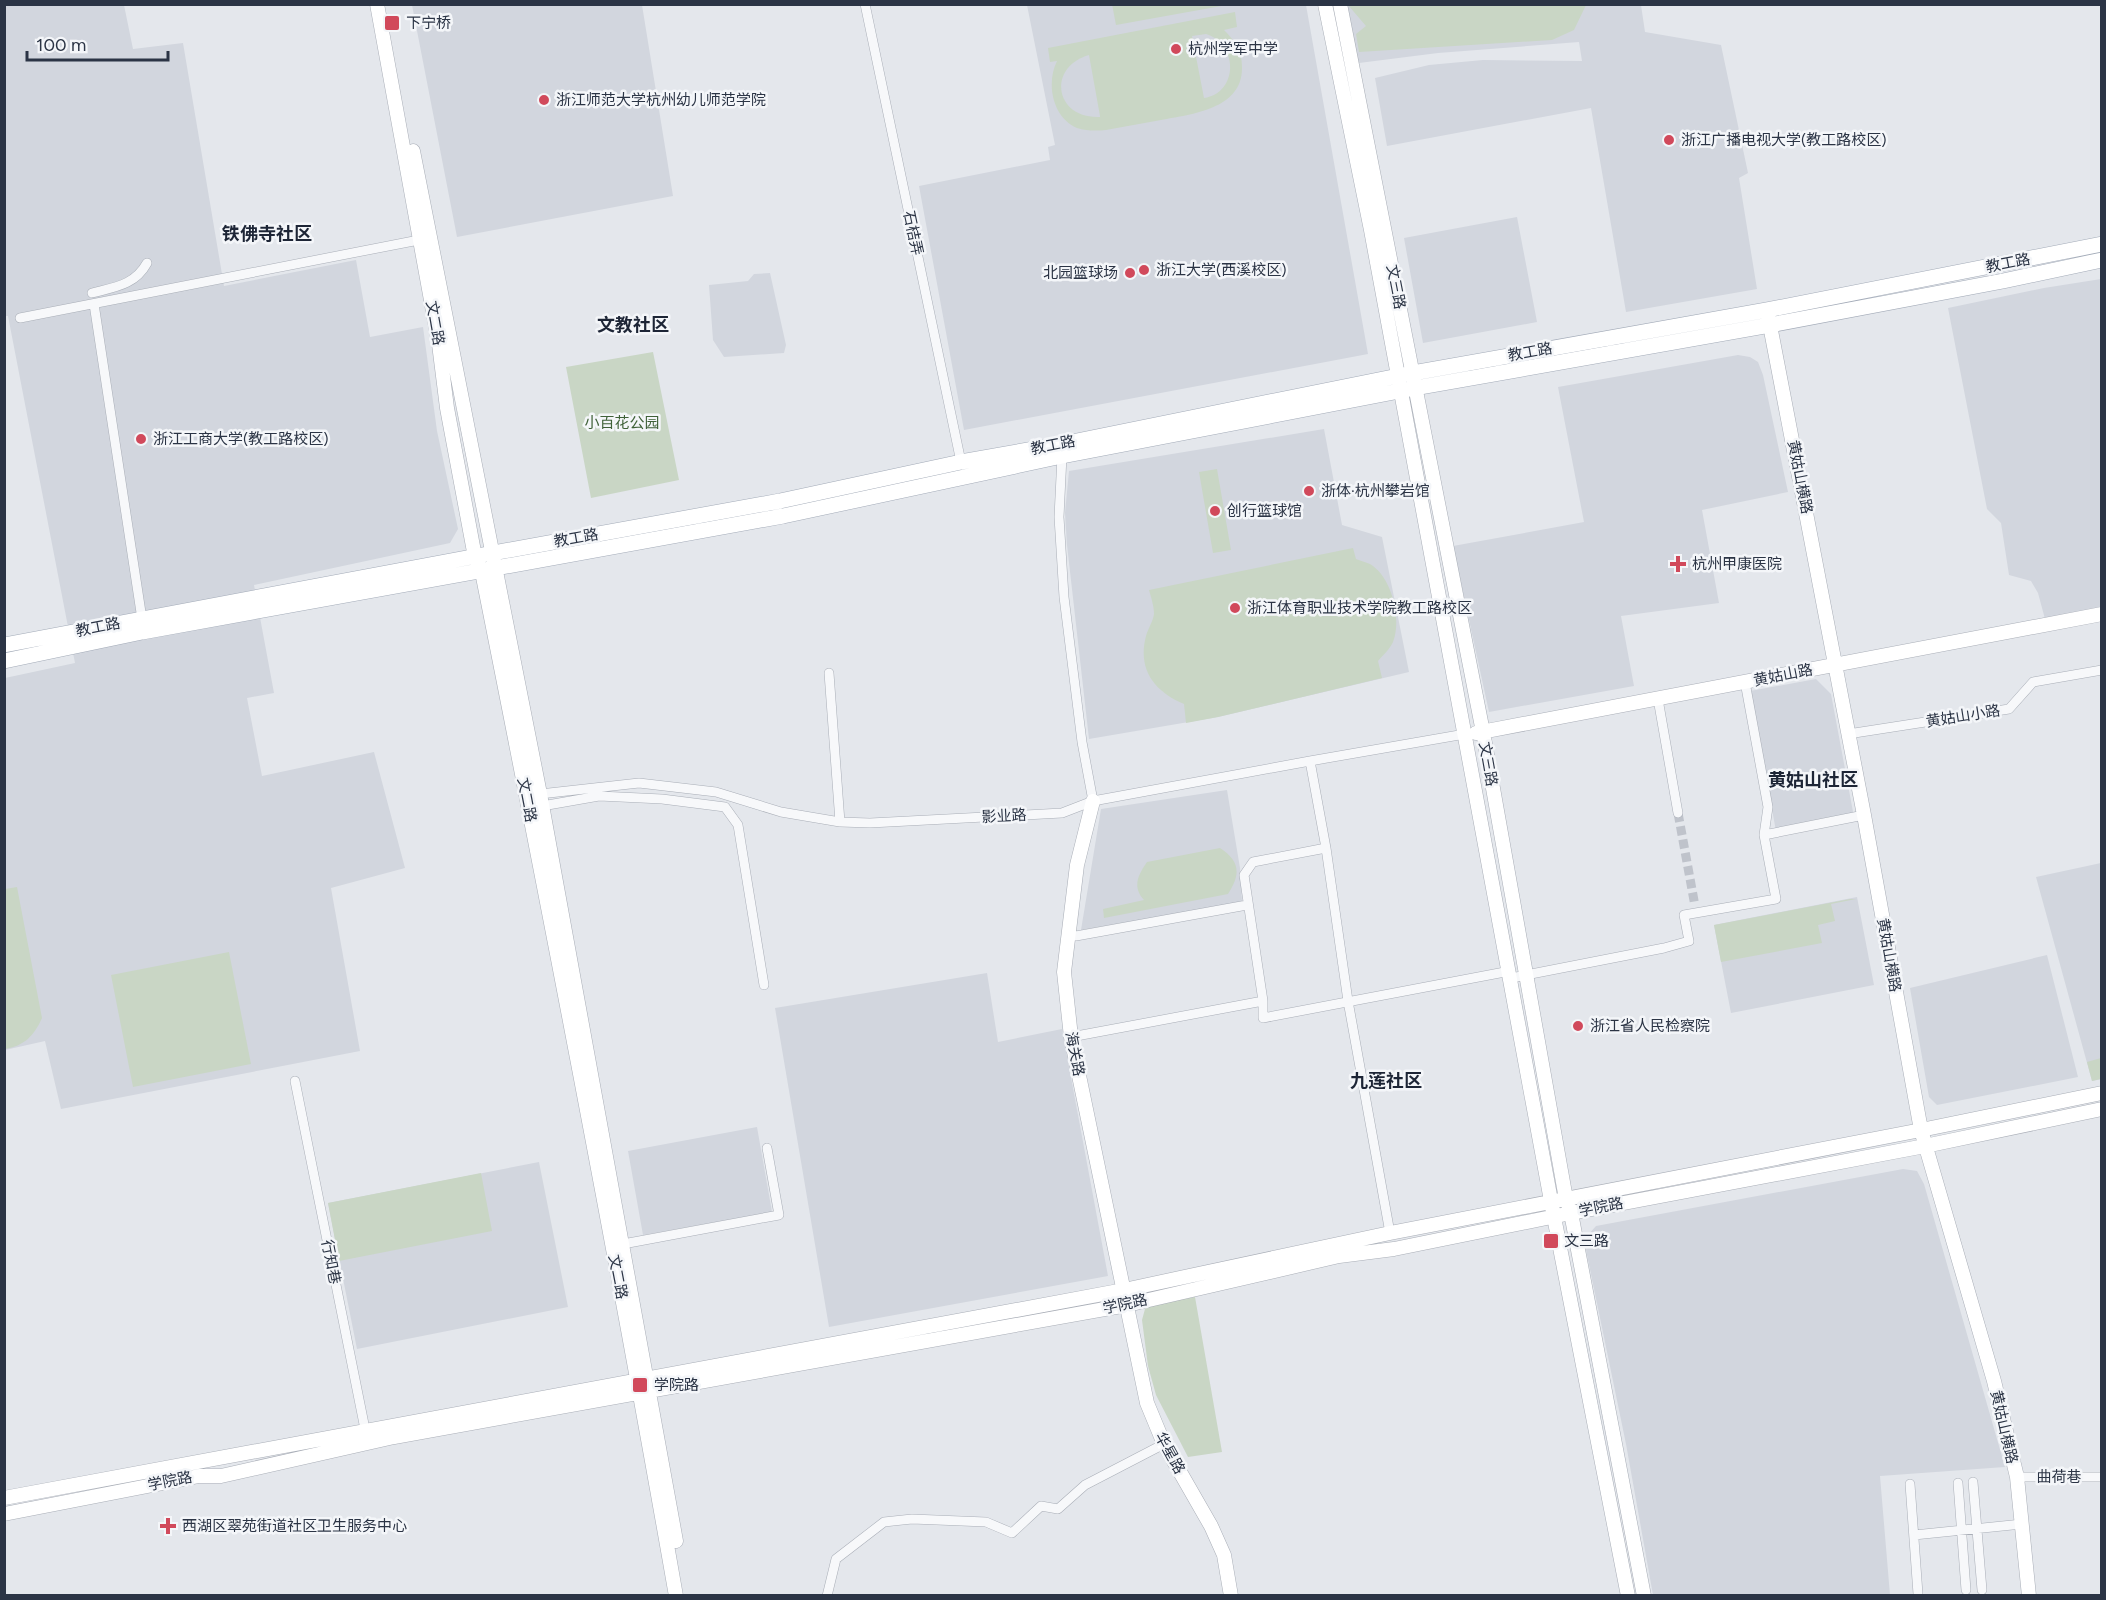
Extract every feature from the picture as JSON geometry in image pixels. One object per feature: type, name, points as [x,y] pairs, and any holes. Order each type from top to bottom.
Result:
[{"type":"main road","name":"文二路","points":[[377,4],[424,239],[493,553],[489,570],[686,1596]]},
{"type":"main road","name":"文二路","points":[[386,4],[424,239],[447,408],[476,557],[489,570],[541,800],[623,1244],[676,1596]]},
{"type":"main road","name":"文三路","points":[[1325,4],[1371,230],[1407,382],[1483,732],[1566,1199],[1571,1213],[1644,1596]]},
{"type":"main road","name":"文三路","points":[[1340,4],[1407,382],[1465,735],[1553,1210],[1628,1596]]},
{"type":"main road","name":"教工路","points":[[4,661],[150,631],[783,516],[1407,382],[2102,244]]},
{"type":"main road","name":"教工路","points":[[4,645],[780,501],[960,462],[1407,382],[1770,325],[2102,260]]},
{"type":"main road","name":"黄姑山横路","points":[[1767,310],[1836,665],[1921,1130],[1994,1381],[2016,1477],[2029,1596]]},
{"type":"main road","name":"黄姑山路","points":[[1465,735],[2102,614]]},
{"type":"main road","name":"海关路","points":[[1093,801],[1077,865],[1064,972],[1071,1038],[1127,1305]]},
{"type":"main road","name":"学院路","points":[[644,1386],[1127,1305],[1339,1256],[1394,1250],[1553,1210],[1566,1199],[2102,1093]]},
{"type":"main road","name":"学院路","points":[[4,1498],[535,1411],[644,1386],[1124,1290],[1390,1233],[1553,1210],[1571,1213],[1925,1146],[2102,1109]]},
{"type":"main road","name":"华星路","points":[[1127,1305],[1147,1403],[1154,1425],[1211,1526],[1224,1555],[1231,1596]]},
{"type":"main road","name":"学院路","points":[[4,1514],[199,1476],[221,1476],[366,1437]]},
{"type":"street","name":"石桔弄","points":[[866,4],[960,462]]},
{"type":"street","points":[[20,318],[424,239]]},
{"type":"street","points":[[92,293],[129,283],[138,277],[147,263]]},
{"type":"street","points":[[94,304],[142,619]]},
{"type":"street","points":[[1062,456],[1059,517],[1065,597],[1082,742],[1093,801]]},
{"type":"street","name":"黄姑山小路","points":[[1848,734],[2009,709],[2033,682],[2102,670]]},
{"type":"street","points":[[829,673],[840,822]]},
{"type":"street","points":[[1326,848],[1253,862],[1244,874],[1263,1001],[1263,1018],[1348,1001],[1510,974],[1526,975],[1689,941],[1684,915],[1695,910],[1776,899],[1764,835],[1768,807],[1745,682]]},
{"type":"street","points":[[1658,699],[1678,813]]},
{"type":"street","name":"影业路","points":[[541,800],[639,783],[716,792],[781,812],[840,822],[870,823],[1062,813],[1093,801],[1465,735]]},
{"type":"street","points":[[1310,761],[1326,848],[1348,1001],[1390,1233]]},
{"type":"street","points":[[541,800],[599,796],[662,799],[725,807],[738,825],[764,985]]},
{"type":"street","points":[[1764,835],[1864,815]]},
{"type":"street","points":[[1067,934],[1076,936],[1247,905]]},
{"type":"street","points":[[1071,1038],[1263,1001]]},
{"type":"street","name":"行知巷","points":[[295,1081],[366,1437]]},
{"type":"street","points":[[623,1244],[779,1215],[766,1148]]},
{"type":"street","points":[[828,1596],[837,1560],[884,1522],[912,1519],[986,1522],[1012,1533],[1041,1506],[1058,1509],[1085,1485],[1164,1444]]},
{"type":"street","name":"曲荷巷","points":[[2016,1477],[2102,1477]]},
{"type":"street","points":[[1973,1482],[1982,1590]]},
{"type":"street","points":[[1958,1483],[1966,1590]]},
{"type":"street","points":[[1910,1484],[1918,1594]]},
{"type":"street","points":[[1914,1535],[2022,1524]]},
{"type":"shaded area","name":"浙江工商大学(教工路校区)","points":[[4,5],[124,5],[133,49],[183,43],[224,286],[356,260],[370,337],[423,327],[437,431],[458,529],[450,543],[254,585],[274,693],[247,698],[262,776],[374,752],[405,868],[331,888],[360,1051],[61,1109],[45,1041],[5,1050],[5,678],[75,663],[8,316],[5,316]]},
{"type":"shaded area","name":"浙江师范大学杭州幼儿师范学院","points":[[412,5],[642,5],[673,196],[457,237]]},
{"type":"shaded area","name":"浙江大学(西溪校区)","points":[[1027,5],[1306,5],[1368,354],[964,430],[919,186],[1050,160],[1048,147],[1055,145]]},
{"type":"shaded area","points":[[1341,5],[1641,5],[1645,32],[1721,45],[1748,173],[1739,178],[1757,289],[1626,312],[1591,108],[1387,146],[1375,78],[1429,65],[1483,60],[1582,61],[1579,42],[1438,53],[1351,64]]},
{"type":"shaded area","points":[[1517,217],[1537,322],[1423,343],[1404,238]]},
{"type":"shaded area","points":[[770,273],[786,345],[784,353],[724,357],[713,340],[709,285],[748,281],[754,274]]},
{"type":"shaded area","points":[[2101,279],[2101,607],[2045,619],[2038,593],[2031,581],[2009,575],[2001,523],[1987,509],[1948,308]]},
{"type":"shaded area","points":[[1738,355],[1750,357],[1758,362],[1763,375],[1788,492],[1702,510],[1719,603],[1621,616],[1634,686],[1489,712],[1453,546],[1584,522],[1558,387]]},
{"type":"shaded area","name":"浙江体育职业技术学院教工路校区","points":[[1324,429],[1342,525],[1382,537],[1409,672],[1218,717],[1089,739],[1067,545],[1065,513],[1069,471]]},
{"type":"shaded area","points":[[1816,679],[1831,694],[1854,817],[1776,831],[1750,691]]},
{"type":"shaded area","points":[[1227,790],[1240,868],[1242,902],[1081,930],[1101,809]]},
{"type":"shaded area","points":[[2101,863],[2101,1079],[2092,1081],[2036,877]]},
{"type":"shaded area","points":[[1857,897],[1874,985],[1731,1013],[1714,925]]},
{"type":"shaded area","points":[[2047,955],[2078,1077],[1937,1105],[1929,1097],[1910,988]]},
{"type":"shaded area","points":[[987,973],[998,1042],[1062,1029],[1108,1276],[829,1327],[775,1008]]},
{"type":"shaded area","points":[[757,1127],[772,1212],[643,1235],[628,1151]]},
{"type":"shaded area","points":[[539,1162],[568,1307],[357,1349],[328,1203]]},
{"type":"shaded area","points":[[1903,1169],[1917,1171],[1924,1184],[2005,1467],[1880,1476],[1890,1595],[1653,1595],[1626,1444],[1586,1250],[1588,1235],[1596,1226]]},
{"type":"green space","points":[[1112,4],[1227,4],[1227,5],[1116,25]]},
{"type":"green space","points":[[1348,5],[1586,5],[1574,30],[1552,40],[1359,52],[1356,34],[1366,26]]},
{"type":"green space","points":[[1235,12],[1237,27],[1224,30],[1237,47],[1242,67],[1240,81],[1234,92],[1214,107],[1173,118],[1095,131],[1077,128],[1062,116],[1057,108],[1052,79],[1057,61],[1050,62],[1048,48]],"holes":[[[1206,34],[1217,39],[1224,48],[1229,57],[1230,68],[1223,87],[1215,94],[1204,98],[1192,36]],[[1089,55],[1100,116],[1100,117],[1085,115],[1073,110],[1065,101],[1062,91],[1062,80],[1067,70],[1076,61]]]},
{"type":"green space","name":"小百花公园","points":[[653,352],[679,480],[591,498],[566,367]]},
{"type":"green space","name":"创行篮球馆","points":[[1217,469],[1231,550],[1213,553],[1199,472]]},
{"type":"green space","points":[[1353,548],[1356,559],[1378,570],[1393,599],[1395,633],[1392,645],[1378,661],[1382,678],[1186,723],[1184,704],[1157,686],[1146,669],[1144,648],[1154,614],[1149,590]]},
{"type":"green space","points":[[1220,848],[1232,858],[1236,868],[1235,880],[1228,894],[1104,918],[1103,909],[1144,900],[1137,886],[1147,862]]},
{"type":"green space","points":[[17,887],[42,1018],[28,1039],[5,1049],[5,889]]},
{"type":"green space","points":[[1856,899],[1831,904],[1835,921],[1818,925],[1822,943],[1721,962],[1714,925]]},
{"type":"green space","points":[[229,952],[251,1064],[133,1087],[111,975]]},
{"type":"green space","points":[[2101,1058],[2101,1079],[2092,1081],[2087,1062]]},
{"type":"green space","points":[[481,1173],[492,1231],[339,1261],[328,1203]]},
{"type":"green space","points":[[1195,1297],[1222,1452],[1188,1457],[1156,1395],[1148,1366],[1142,1320],[1145,1309],[1153,1304]]},
{"type":"tunnel","points":[[1678,813],[1695,906]]},
{"type":"place","name":"下宁桥","points":[[392,23]]},
{"type":"place","name":"杭州学军中学","points":[[1176,49]]},
{"type":"place","name":"浙江师范大学杭州幼儿师范学院","points":[[544,100]]},
{"type":"place","name":"浙江广播电视大学(教工路校区)","points":[[1669,140]]},
{"type":"place","name":"浙江大学(西溪校区)","points":[[1144,270]]},
{"type":"place","name":"北园篮球场","points":[[1130,273]]},
{"type":"place","name":"浙江工商大学(教工路校区)","points":[[141,439]]},
{"type":"place","name":"浙体·杭州攀岩馆","points":[[1309,491]]},
{"type":"place","name":"创行篮球馆","points":[[1215,511]]},
{"type":"place","name":"杭州甲康医院","points":[[1678,564]]},
{"type":"place","name":"浙江体育职业技术学院教工路校区","points":[[1235,608]]},
{"type":"place","name":"浙江省人民检察院","points":[[1578,1026]]},
{"type":"place","name":"文三路","points":[[1551,1241]]},
{"type":"place","name":"学院路","points":[[640,1385]]},
{"type":"place","name":"西湖区翠苑街道社区卫生服务中心","points":[[168,1526]]},
{"type":"district","name":"铁佛寺社区","points":[[267,234]]},
{"type":"district","name":"文教社区","points":[[633,325]]},
{"type":"district","name":"黄姑山社区","points":[[1813,780]]},
{"type":"district","name":"九莲社区","points":[[1386,1081]]}]
